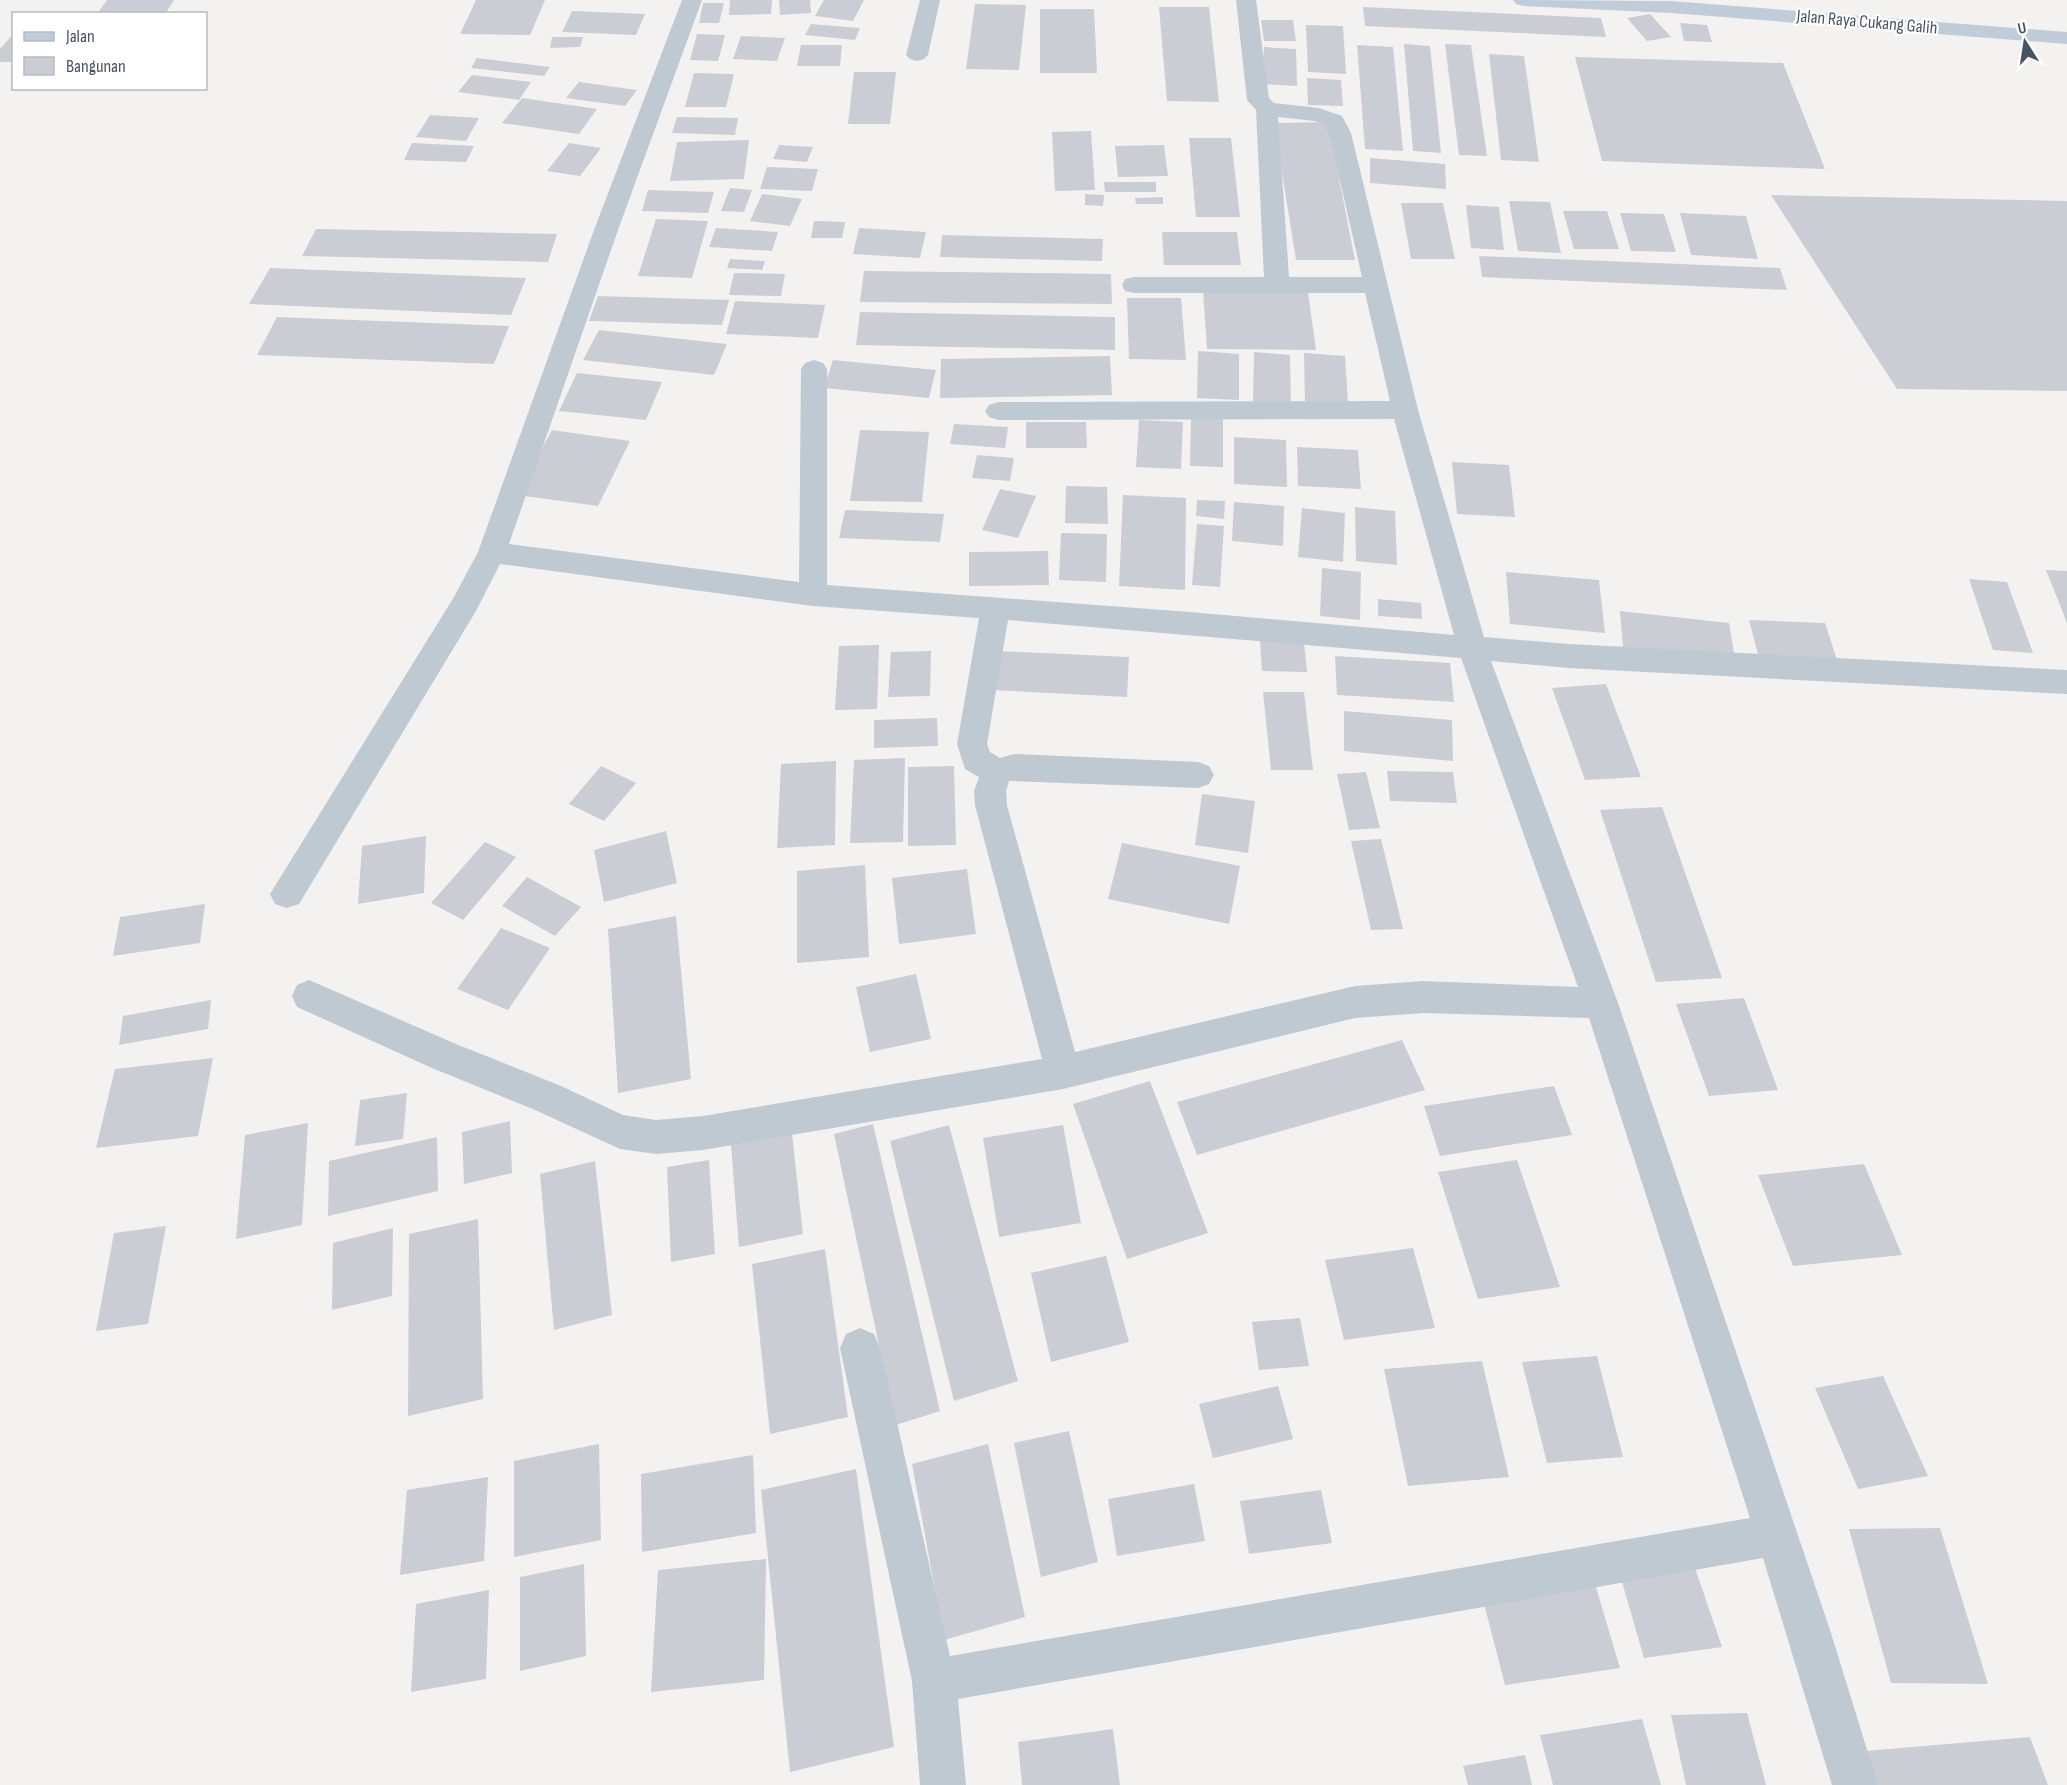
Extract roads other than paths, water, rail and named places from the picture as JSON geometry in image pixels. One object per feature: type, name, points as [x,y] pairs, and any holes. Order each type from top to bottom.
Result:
[{"type":"main road","name":"Jalan Raya Cukang Galih","points":[[1523,0],[1671,7],[2067,38]]},
{"type":"street","points":[[287,894],[466,603],[492,552],[606,230],[692,0]]},
{"type":"street","points":[[917,55],[930,0]]},
{"type":"street","points":[[1246,0],[1258,100],[1267,109],[1319,115],[1334,121],[1340,134],[1405,410],[1472,648],[1601,1003],[1855,1785]]},
{"type":"street","points":[[1267,109],[1277,285]]},
{"type":"street","points":[[1134,285],[1375,285]]},
{"type":"street","points":[[813,595],[814,369]]},
{"type":"street","points":[[998,411],[1405,410]]},
{"type":"street","points":[[492,552],[813,595],[994,610],[1190,622],[1581,657],[2067,682]]},
{"type":"street","points":[[994,610],[972,744],[976,760],[997,771],[1014,767],[1198,775]]},
{"type":"street","points":[[997,771],[990,791],[991,805],[1063,1072]]},
{"type":"street","points":[[309,996],[444,1056],[548,1098],[620,1132],[656,1137],[704,1133],[1063,1072],[1355,1002],[1423,997],[1601,1003]]},
{"type":"street","points":[[860,1347],[934,1681],[943,1785]]},
{"type":"street","points":[[934,1681],[1776,1536]]}]
